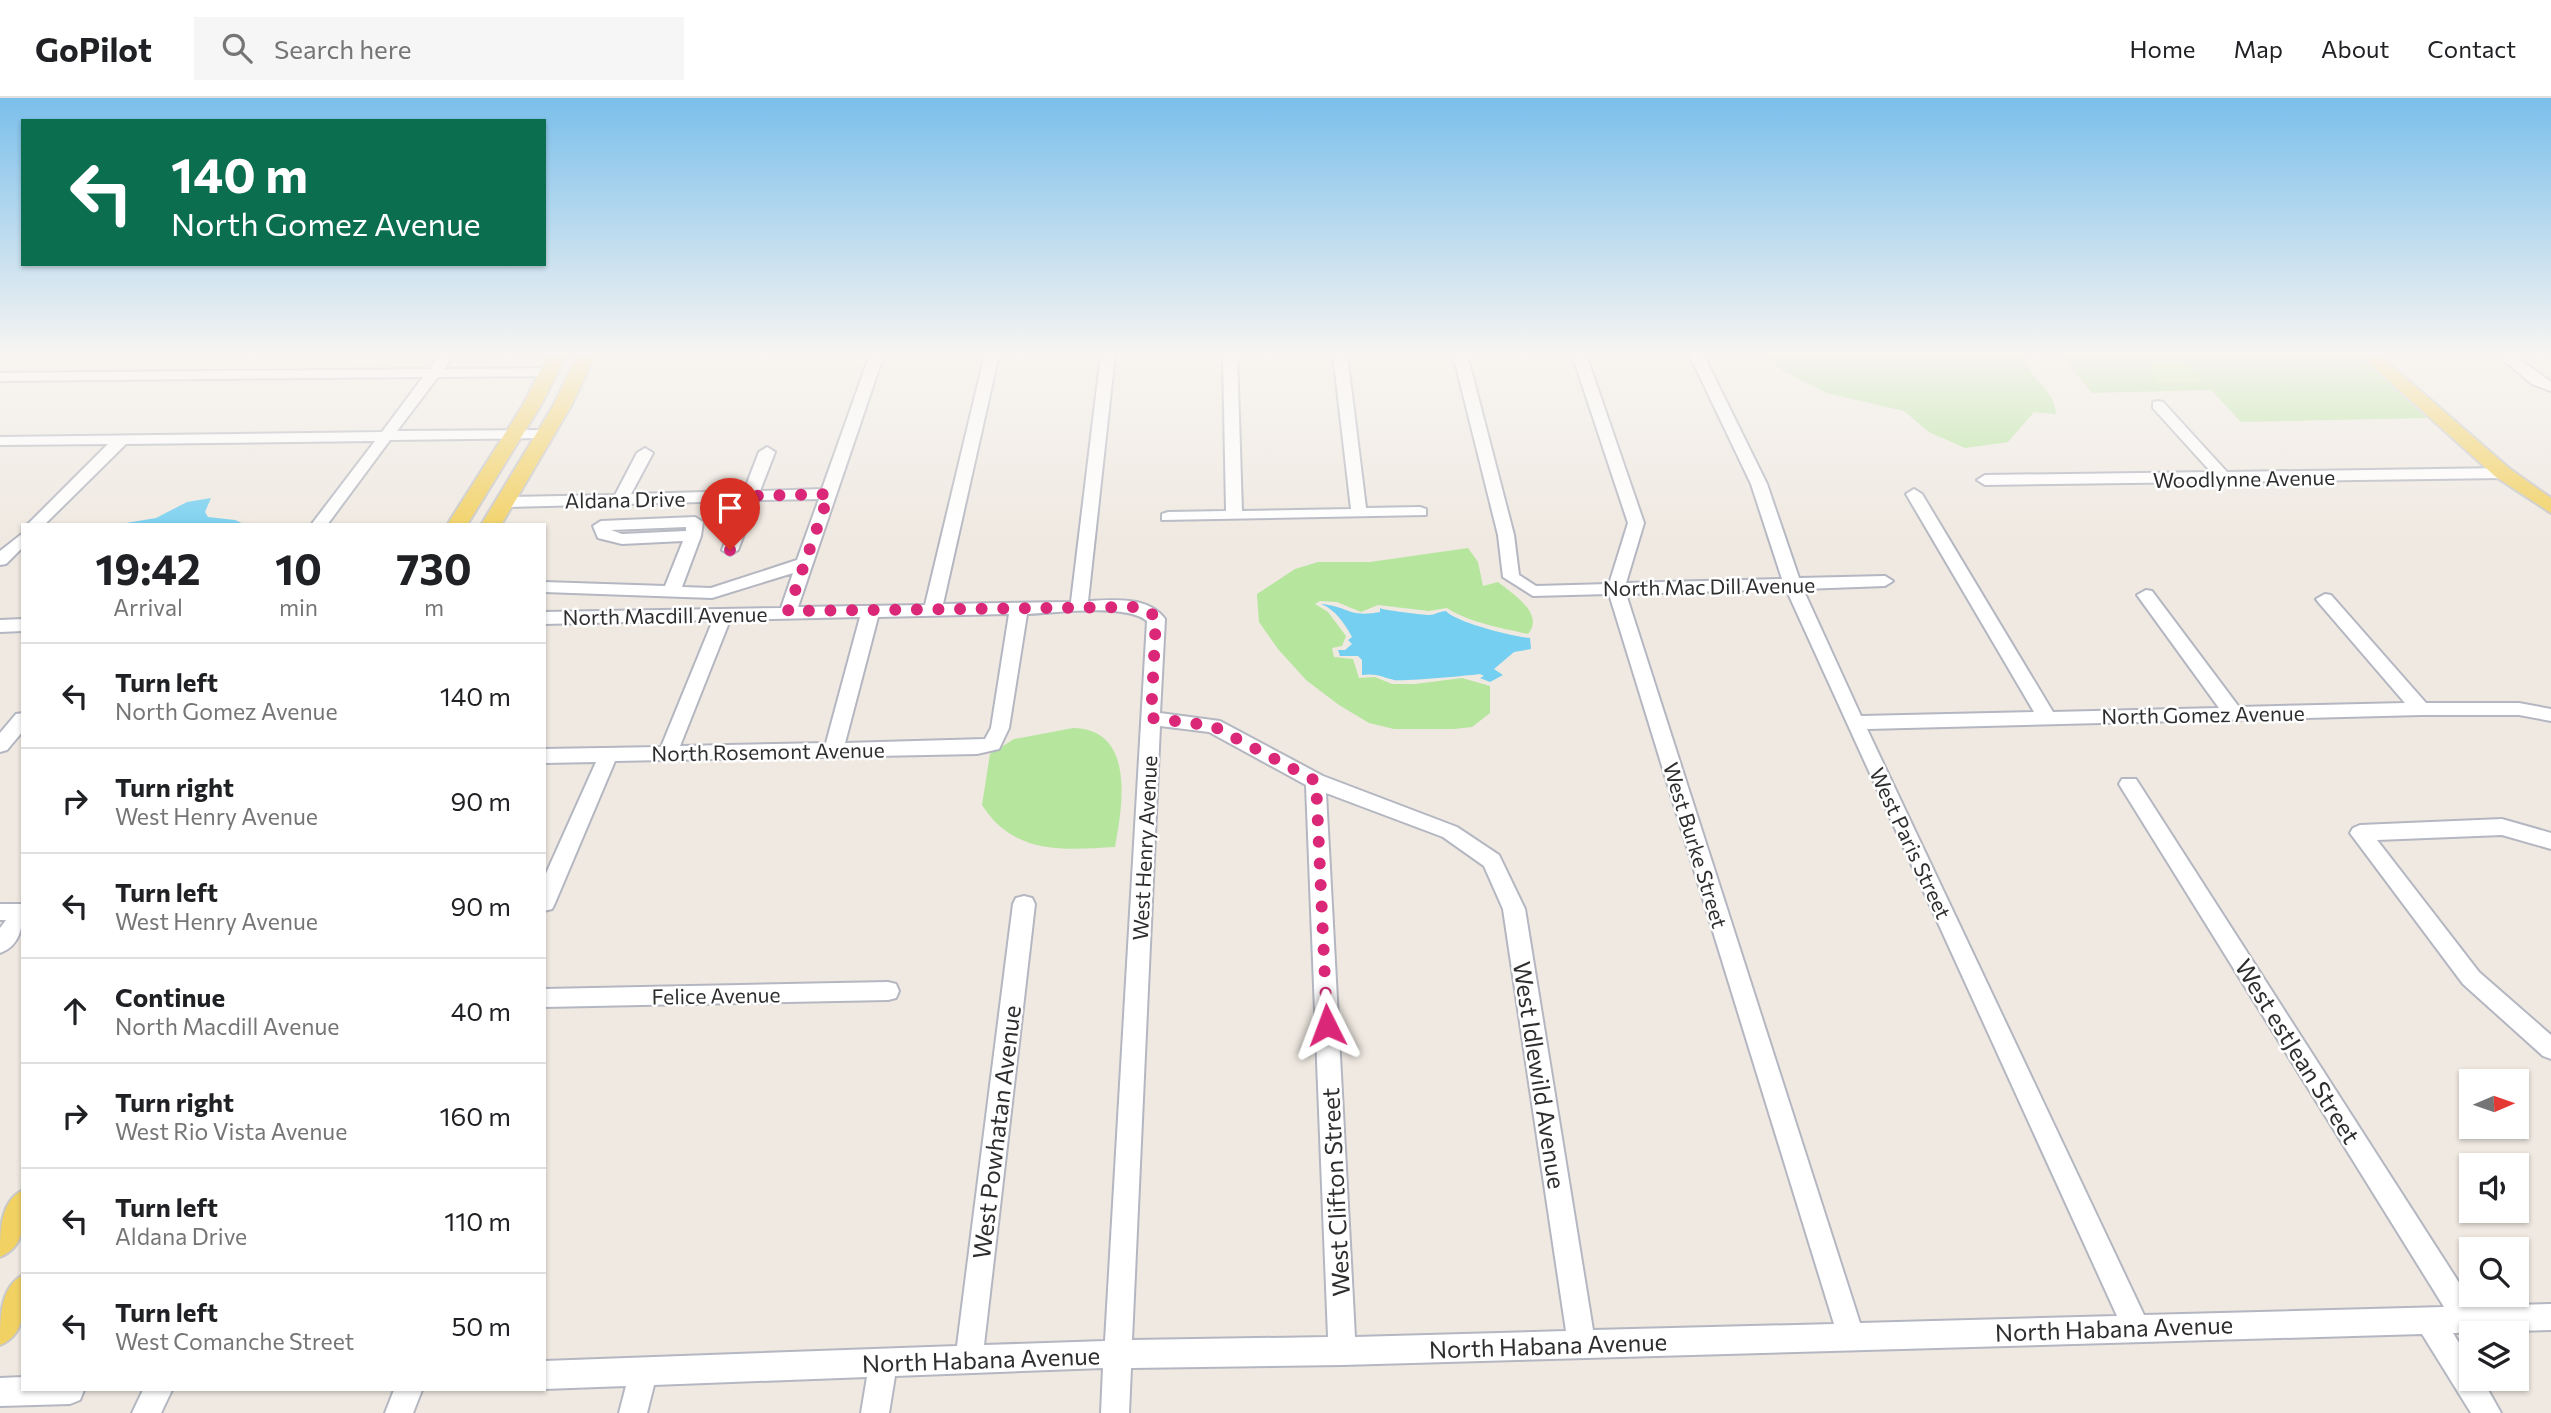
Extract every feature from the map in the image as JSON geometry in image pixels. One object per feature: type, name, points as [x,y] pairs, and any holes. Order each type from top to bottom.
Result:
[{"type":"main road","points":[[464,520],[526,415]]},
{"type":"main road","points":[[492,523],[556,415]]},
{"type":"main road","points":[[2437,415],[2503,473],[2551,507]]},
{"type":"main road","points":[[0,1241],[21,1208]]},
{"type":"main road","points":[[0,1328],[21,1294]]},
{"type":"street","points":[[321,523],[402,415]]},
{"type":"street","points":[[788,611],[856,415]]},
{"type":"street","points":[[933,609],[978,415]]},
{"type":"street","points":[[1079,607],[1101,415]]},
{"type":"street","points":[[1232,415],[1234,516]]},
{"type":"street","points":[[1347,415],[1359,513]]},
{"type":"street","points":[[1476,415],[1506,535],[1511,577],[1533,591]]},
{"type":"street","points":[[1600,415],[1636,523],[1616,588]]},
{"type":"street","name":"West Paris Street","points":[[1726,415],[1759,484],[1793,585],[2136,1327]]},
{"type":"street","points":[[2167,415],[2225,480]]},
{"type":"street","points":[[0,441],[546,434]]},
{"type":"street","points":[[37,523],[121,440]]},
{"type":"street","points":[[730,550],[767,452]]},
{"type":"street","points":[[645,453],[603,531],[622,539],[694,529],[671,593]]},
{"type":"street","name":"Woodlynne Avenue","points":[[1984,480],[2225,480],[2503,473]]},
{"type":"street","name":"Aldana Drive","points":[[505,502],[829,494]]},
{"type":"street","points":[[1914,494],[2047,718]]},
{"type":"street","points":[[1168,517],[1420,512]]},
{"type":"street","points":[[0,560],[21,540]]},
{"type":"street","points":[[546,587],[712,593],[806,563]]},
{"type":"street","name":"North Mac Dill Avenue","points":[[1533,591],[1885,582]]},
{"type":"street","name":"West Burke Street","points":[[1616,588],[1851,1336]]},
{"type":"street","points":[[2146,594],[2234,713]]},
{"type":"street","points":[[2325,599],[2421,709]]},
{"type":"street","name":"North Macdill Avenue","points":[[546,618],[1079,607]]},
{"type":"street","name":"West Henry Avenue","points":[[1079,607],[1138,607],[1148,610],[1156,618],[1115,1413]]},
{"type":"street","name":"North Rosemont Avenue","points":[[546,756],[977,747],[992,744],[1000,728],[1019,608]]},
{"type":"street","points":[[834,749],[871,610]]},
{"type":"street","points":[[668,752],[724,614]]},
{"type":"street","points":[[0,626],[21,625]]},
{"type":"street","name":"North Gomez Avenue","points":[[1856,723],[2421,709],[2519,709],[2551,715]]},
{"type":"street","points":[[1151,718],[1213,726],[1316,781]]},
{"type":"street","points":[[0,745],[21,721]]},
{"type":"street","points":[[546,898],[609,754]]},
{"type":"street","name":"West Idlewild Avenue","points":[[1316,781],[1450,832],[1492,861],[1514,909],[1582,1344]]},
{"type":"street","name":"West Clifton Street","points":[[1316,781],[1342,1351]]},
{"type":"street","name":"West estJean Street","points":[[2129,784],[2467,1319]]},
{"type":"street","points":[[2551,841],[2502,827],[2360,833],[2471,978],[2551,1049]]},
{"type":"street","name":"West Powhatan Avenue","points":[[969,1359],[1024,904]]},
{"type":"street","points":[[0,912],[21,913]]},
{"type":"street","points":[[0,944],[21,916]]},
{"type":"street","name":"Felice Avenue","points":[[546,998],[888,991]]},
{"type":"street","name":"North Habana Avenue","points":[[546,1375],[1118,1354],[1342,1351],[2551,1317]]},
{"type":"street","points":[[2429,1320],[2487,1413]]},
{"type":"street","points":[[875,1413],[884,1361]]},
{"type":"street","points":[[633,1413],[644,1371]]},
{"type":"street","points":[[0,1392],[35,1391]]},
{"type":"street","points":[[146,1413],[158,1391]]},
{"type":"street","points":[[399,1413],[408,1391]]},
{"type":"green space","points":[[1909,415],[2031,415],[2008,442],[1965,448],[1929,432]]},
{"type":"green space","points":[[2235,415],[2424,415],[2427,418],[2241,422]]},
{"type":"green space","points":[[1468,548],[1478,562],[1483,586],[1498,582],[1519,598],[1530,612],[1533,619],[1528,634],[1476,621],[1447,608],[1429,611],[1378,605],[1361,612],[1337,602],[1320,601],[1315,604],[1328,612],[1346,636],[1342,646],[1332,648],[1334,657],[1353,659],[1359,678],[1375,677],[1392,684],[1415,684],[1462,678],[1490,686],[1490,713],[1472,727],[1394,729],[1369,723],[1306,680],[1278,649],[1259,622],[1257,594],[1295,569],[1318,562],[1370,562]]},
{"type":"green space","points":[[1073,728],[1093,732],[1107,741],[1116,755],[1122,791],[1115,847],[1059,848],[1024,841],[995,821],[982,805],[990,754],[1014,739]]},
{"type":"water","points":[[211,498],[205,512],[208,517],[242,523],[126,523],[156,518],[187,502]]},
{"type":"water","points":[[1321,604],[1361,614],[1380,612],[1380,608],[1429,615],[1446,611],[1472,624],[1530,638],[1531,649],[1514,652],[1494,669],[1503,675],[1490,682],[1480,678],[1484,676],[1480,674],[1399,680],[1362,675],[1362,660],[1358,656],[1340,656],[1338,650],[1345,650],[1352,644],[1348,640],[1352,637],[1335,613]]},
{"type":"route","points":[[730,550],[751,496],[829,494],[788,611],[1079,607],[1138,607],[1148,610],[1156,618],[1151,718],[1213,726],[1316,781],[1327,1025]]}]
